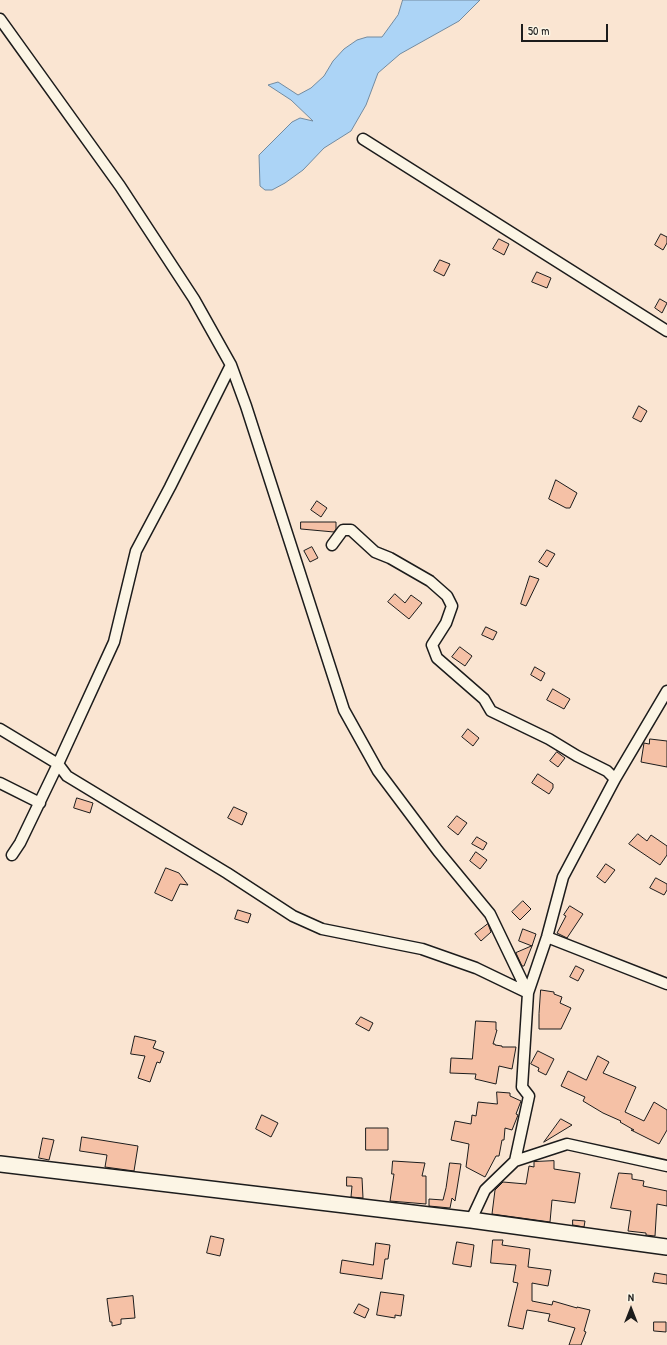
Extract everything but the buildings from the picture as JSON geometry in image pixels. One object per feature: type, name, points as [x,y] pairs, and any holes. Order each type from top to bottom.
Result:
[{"type":"main road","points":[[0,1164],[471,1220],[667,1247]]},
{"type":"street","points":[[0,19],[120,186],[194,299],[230,365],[246,406],[344,710],[378,772],[438,851],[490,914],[528,994]]},
{"type":"street","points":[[364,139],[667,331]]},
{"type":"street","points":[[12,855],[20,844],[40,803],[114,642],[136,551],[170,487],[230,365]]},
{"type":"street","points":[[332,545],[342,530],[351,530],[375,552],[390,558],[430,581],[447,596],[452,606],[446,623],[432,646],[437,658],[484,699],[491,711],[550,739],[577,756],[606,771],[615,779]]},
{"type":"street","points":[[515,1161],[529,1096],[522,1087],[528,994],[547,937],[563,877],[615,779],[667,691]]},
{"type":"street","points":[[0,729],[58,764],[67,776],[227,873],[292,916],[322,929],[422,949],[476,968],[528,994]]},
{"type":"street","points":[[0,783],[40,803]]},
{"type":"street","points":[[547,937],[667,984]]},
{"type":"street","points":[[471,1220],[485,1190],[515,1161],[567,1144],[667,1166]]},
{"type":"water","points":[[403,0],[480,0],[459,21],[400,54],[378,73],[366,105],[351,131],[324,148],[303,170],[285,183],[272,190],[265,190],[260,186],[259,155],[292,122],[300,118],[313,121],[291,100],[268,85],[278,82],[298,95],[311,88],[324,76],[333,61],[344,49],[357,40],[367,37],[382,37],[398,15]]}]
